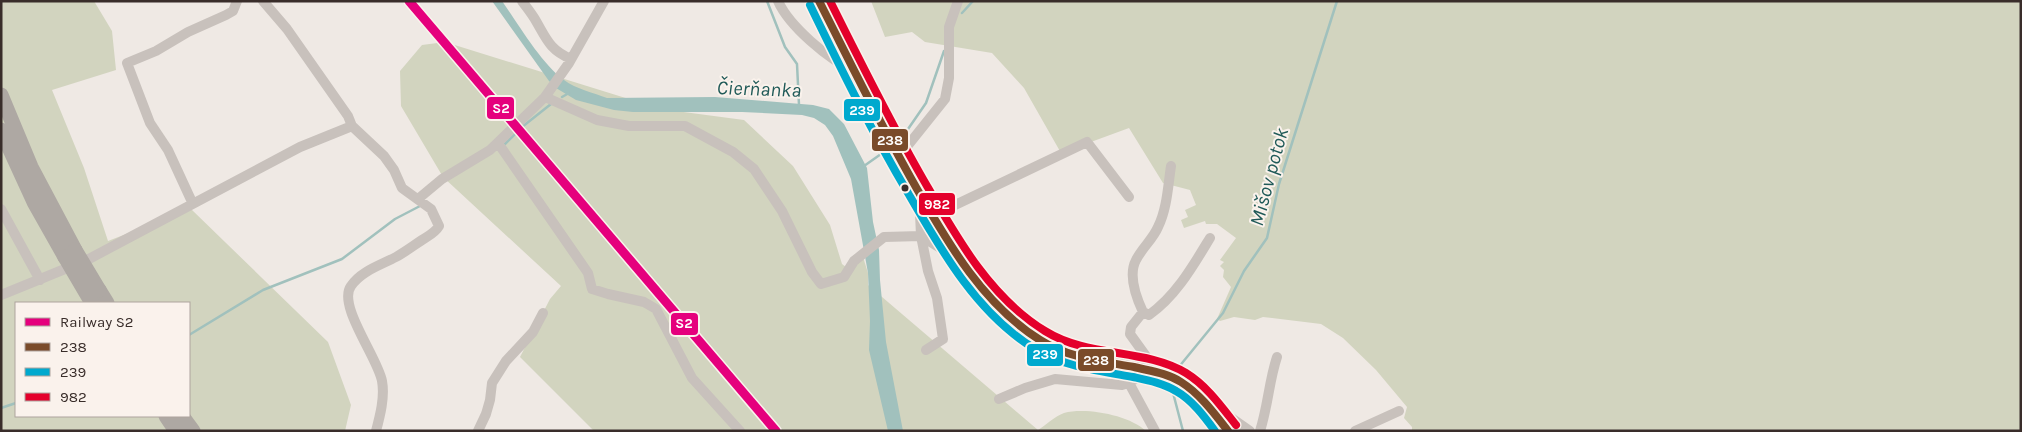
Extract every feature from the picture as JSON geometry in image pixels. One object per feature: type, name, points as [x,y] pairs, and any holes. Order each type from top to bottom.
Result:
[{"type":"highway","points":[[1,95],[92,302]]},
{"type":"highway","points":[[1,130],[34,202],[106,302]]},
{"type":"highway","points":[[176,421],[193,431]]},
{"type":"main road","points":[[819,1],[897,155],[929,211],[967,269],[992,300],[1015,322],[1036,337],[1061,350],[1083,357],[1148,370],[1170,377],[1190,388],[1203,400],[1224,426]]},
{"type":"street","points":[[192,202],[168,150],[150,123],[128,63],[156,51],[188,32],[226,15],[233,11],[237,1]]},
{"type":"street","points":[[263,1],[287,29],[348,116],[352,126],[384,156],[394,170],[402,188],[431,209],[436,216],[439,226],[396,257],[364,274],[350,286],[347,300],[375,359],[382,381],[382,404],[376,431]]},
{"type":"street","points":[[522,1],[536,20],[549,45],[570,61]]},
{"type":"street","points":[[418,199],[442,179],[498,143],[514,125],[545,97],[570,61],[604,1]]},
{"type":"street","points":[[778,1],[781,8],[800,30],[840,65],[853,70]]},
{"type":"street","points":[[897,155],[909,144],[945,98],[949,78],[949,27],[958,1]]},
{"type":"street","points":[[545,97],[597,120],[629,126],[686,126],[733,152],[754,169],[782,211],[812,272],[821,284],[844,277],[854,261],[884,237],[921,236],[942,249],[952,246]]},
{"type":"street","points":[[1,295],[86,260],[300,146],[352,126]]},
{"type":"street","points":[[926,350],[943,339],[937,298],[928,272],[921,236],[920,213],[929,211],[1087,142],[1129,197]]},
{"type":"street","points":[[498,143],[588,273],[592,289],[644,302],[656,309],[692,378],[740,431]]},
{"type":"street","points":[[1171,166],[1163,212],[1158,227],[1136,260],[1133,270],[1137,298],[1143,312],[1149,314],[1161,306],[1190,271],[1210,238]]},
{"type":"street","points":[[1,209],[40,280]]},
{"type":"street","points":[[999,399],[1025,388],[1055,379],[1099,384],[1122,385],[1129,383],[1148,370],[1148,360],[1130,334],[1131,327],[1143,312]]},
{"type":"street","points":[[478,431],[486,414],[492,383],[506,361],[533,332],[543,313]]},
{"type":"street","points":[[1260,431],[1266,412],[1270,376],[1277,357]]},
{"type":"street","points":[[1129,383],[1156,431]]},
{"type":"street","points":[[1355,431],[1399,411]]},
{"type":"street","points":[[1224,426],[1230,417],[1250,431]]},
{"type":"green space","points":[[1,1],[94,1],[112,31],[116,70],[52,90],[84,168],[108,241],[191,209],[328,342],[351,405],[345,431],[1,431]]},
{"type":"green space","points":[[871,1],[2021,1],[2021,431],[1412,431],[1412,427],[1404,418],[1407,407],[1376,370],[1343,338],[1321,324],[1263,317],[1255,320],[1234,317],[1220,321],[1217,319],[1231,287],[1223,277],[1224,270],[1220,266],[1224,262],[1220,260],[1236,238],[1217,224],[1206,224],[1205,221],[1184,228],[1181,220],[1188,217],[1185,210],[1196,205],[1190,190],[1163,183],[1129,128],[1061,153],[1024,88],[992,53],[925,42],[912,32],[885,37]]},
{"type":"green space","points":[[445,42],[661,109],[744,120],[793,166],[830,225],[842,264],[850,270],[863,257],[868,273],[868,285],[1038,430],[1061,414],[1084,411],[1118,417],[1138,425],[1146,431],[594,431],[520,357],[550,299],[561,286],[443,177],[401,106],[400,71],[422,45]]},
{"type":"water","points":[[492,1],[502,1],[531,43],[555,73],[574,86],[607,98],[715,97],[813,105],[829,109],[844,124],[867,168],[873,222],[879,250],[886,342],[903,431],[888,431],[869,350],[868,273],[851,179],[833,136],[825,125],[814,118],[802,115],[742,112],[633,112],[614,110],[576,100],[556,88],[549,81]]},
{"type":"waterway","name":"Čierňanka","points":[[767,1],[785,47],[797,64],[799,105]]},
{"type":"waterway","points":[[962,13],[973,1]]},
{"type":"waterway","name":"Mišov potok","points":[[1178,368],[1223,313],[1244,271],[1267,238],[1279,184],[1337,1]]},
{"type":"waterway","points":[[906,132],[926,103],[944,51]]},
{"type":"waterway","points":[[562,97],[569,93]]},
{"type":"waterway","points":[[522,127],[551,104]]},
{"type":"waterway","points":[[504,145],[516,133]]},
{"type":"waterway","points":[[864,166],[881,154]]},
{"type":"waterway","points":[[190,334],[263,290],[342,259],[395,219],[420,206]]},
{"type":"waterway","name":"Mišov potok","points":[[1171,385],[1183,431]]},
{"type":"waterway","points":[[1,408],[15,403]]},
{"type":"rail line","name":"S2","points":[[409,1],[776,431]]},
{"type":"transit line","name":"238","points":[[819,1],[879,119],[929,210],[955,252],[985,292],[1002,310],[1040,340],[1062,351],[1086,358],[1152,371],[1176,379],[1201,398],[1228,431]]},
{"type":"transit line","name":"982","points":[[830,1],[889,117],[939,206],[977,266],[1008,302],[1026,318],[1062,340],[1097,350],[1152,360],[1170,365],[1186,373],[1207,390],[1236,425]]},
{"type":"transit line","name":"239","points":[[810,5],[869,124],[921,215],[962,279],[995,318],[1014,335],[1035,349],[1058,360],[1082,368],[1133,377],[1171,388],[1192,404],[1215,431]]}]
